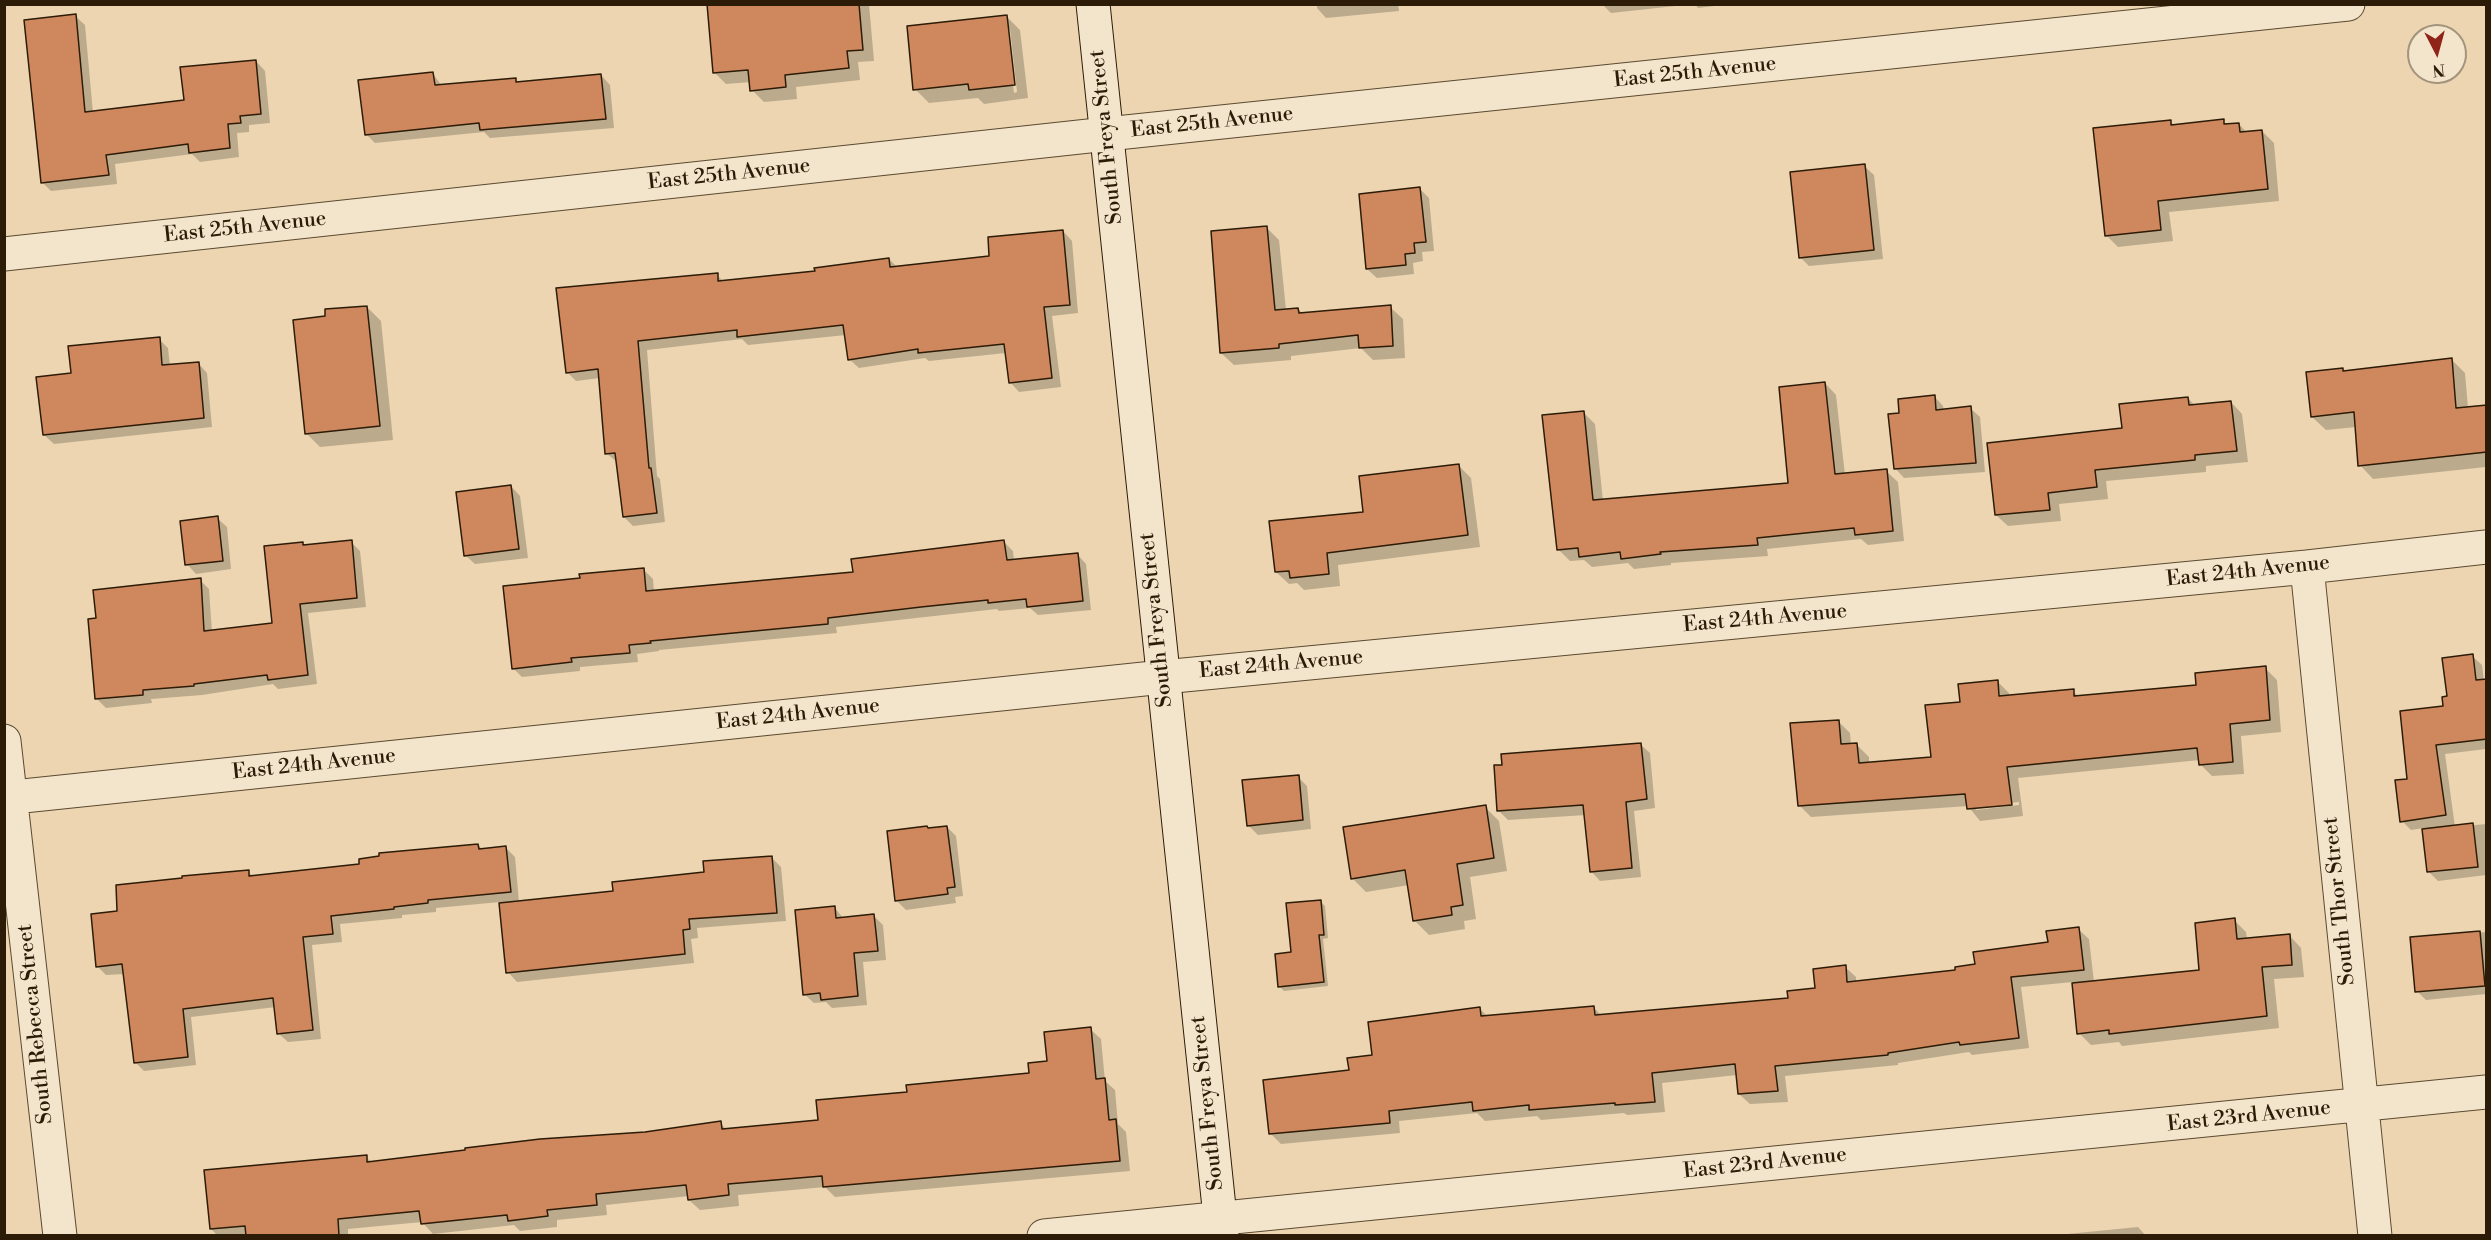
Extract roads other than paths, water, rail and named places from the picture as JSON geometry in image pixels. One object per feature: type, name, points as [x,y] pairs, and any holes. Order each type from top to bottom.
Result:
[{"type":"street","name":"South Freya Street","points":[[1093,4],[1221,1227]]},
{"type":"street","name":"East 25th Avenue","points":[[4,254],[1107,134],[2348,4]]},
{"type":"street","name":"East 24th Avenue","points":[[7,797],[1163,676],[2307,567],[2487,547]]},
{"type":"street","name":"South Thor Street","points":[[2307,567],[2375,1236]]},
{"type":"street","name":"South Rebecca Street","points":[[4,741],[7,797],[60,1236]]},
{"type":"street","name":"East 23rd Avenue","points":[[1044,1236],[1221,1227],[2487,1092]]}]
